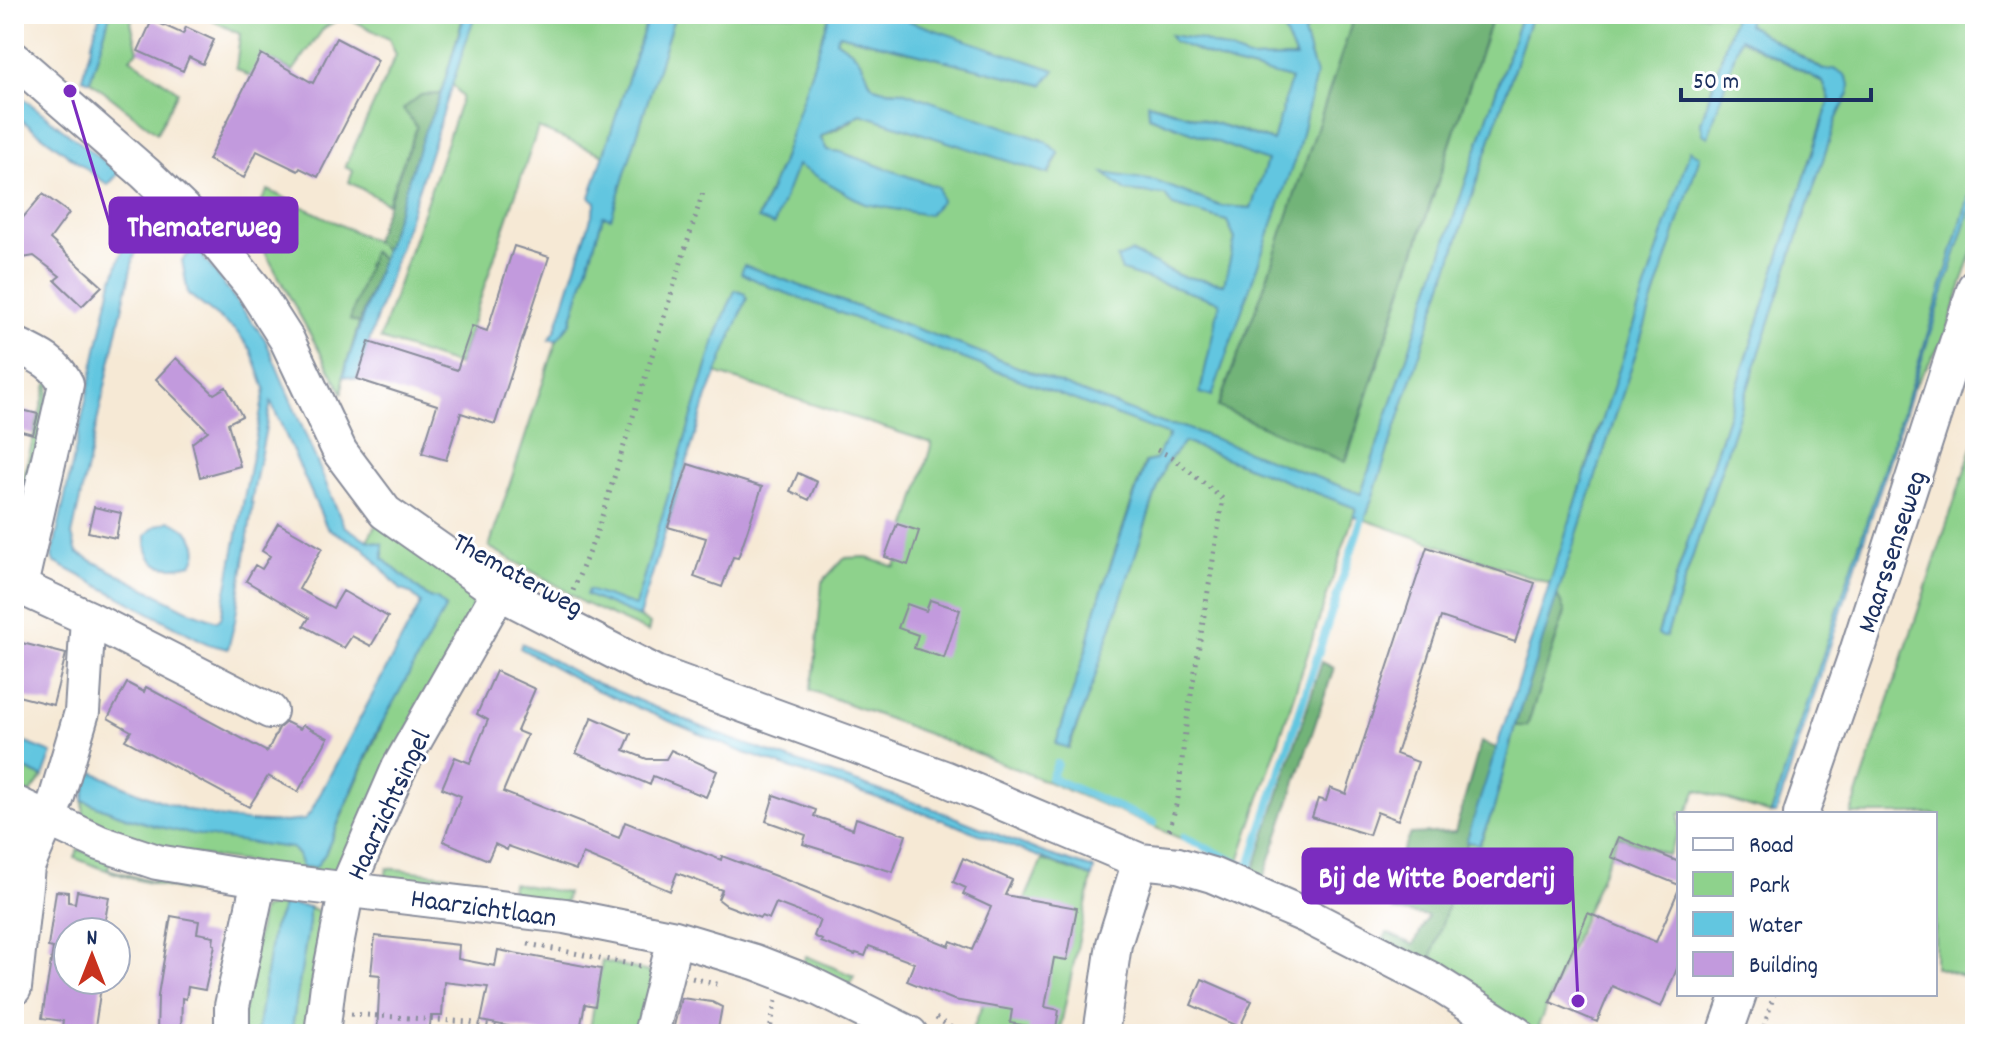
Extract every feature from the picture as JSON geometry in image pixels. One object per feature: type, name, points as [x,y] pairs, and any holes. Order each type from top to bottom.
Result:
[{"type":"street","name":"Thematerweg","points":[[14,59],[145,173],[213,238],[253,287],[287,340],[340,452],[385,512],[499,592],[656,673],[944,778],[1149,861],[1212,875],[1307,916],[1432,980],[1517,1034]]},
{"type":"street","name":"Maarssenseweg","points":[[1802,812],[1975,287]]},
{"type":"street","points":[[14,344],[47,361],[60,371],[66,384],[17,585],[270,711]]},
{"type":"street","name":"Haarzichtsingel","points":[[324,1023],[347,888],[399,768],[499,592]]},
{"type":"street","points":[[14,988],[27,867],[76,739],[82,712],[88,618]]},
{"type":"street","name":"Haarzichtlaan","points":[[14,803],[51,809],[100,843],[157,862],[259,879],[565,916],[675,938],[804,981],[910,1034]]},
{"type":"street","points":[[1101,1034],[1114,944],[1149,861]]},
{"type":"street","points":[[232,1034],[232,1006],[259,879]]},
{"type":"street","points":[[651,1034],[675,938]]},
{"type":"street","points":[[1725,1034],[1738,996]]},
{"type":"path","name":"Thematerweg","points":[[556,596],[568,602],[597,532],[704,189]]},
{"type":"path","points":[[1149,861],[1178,798],[1185,732],[1223,499],[1172,457],[1157,450]]},
{"type":"path","points":[[516,941],[667,971],[735,989]]},
{"type":"path","points":[[763,996],[790,1007]]},
{"type":"path","points":[[1762,1034],[1773,996]]},
{"type":"path","points":[[324,1023],[468,1022],[529,1034]]},
{"type":"green space","points":[[110,14],[135,14],[131,22],[138,51],[130,58],[178,91],[157,133],[90,81]]},
{"type":"green space","points":[[199,14],[340,14],[340,19],[324,28],[293,71],[267,58],[255,80],[236,68],[240,34]]},
{"type":"green space","points":[[352,14],[464,14],[441,94],[421,95],[417,127],[387,203],[349,182],[353,171],[345,167],[396,55],[389,39],[352,20]]},
{"type":"green space","points":[[475,14],[649,14],[604,155],[538,128],[458,365],[380,339],[462,97],[452,84]]},
{"type":"green space","points":[[675,14],[830,14],[781,164],[758,218],[797,164],[865,204],[937,187],[827,150],[820,137],[861,114],[1049,174],[1059,154],[902,91],[874,87],[857,56],[836,40],[839,34],[1043,85],[888,14],[1280,14],[1282,27],[1297,58],[1251,59],[1201,40],[1170,35],[1173,41],[1231,64],[1292,79],[1274,141],[1149,103],[1149,116],[1268,161],[1251,208],[1220,206],[1155,181],[1126,191],[1165,195],[1173,206],[1227,221],[1235,239],[1225,284],[1180,276],[1131,252],[1122,271],[1221,302],[1200,392],[1316,75],[1304,34],[1312,14],[1355,14],[1262,293],[1218,406],[1346,462],[1493,14],[1522,14],[1361,494],[1183,427],[1164,424],[744,265],[742,273],[752,278],[1169,435],[1155,460],[1145,462],[1096,608],[1056,744],[1069,748],[1165,465],[1184,442],[1356,508],[1238,864],[1026,773],[810,690],[815,668],[822,582],[844,558],[865,557],[895,567],[932,443],[715,373],[747,298],[745,294],[735,291],[717,333],[635,607],[587,595],[639,617],[650,624],[648,632],[583,603],[489,547],[557,340],[571,322],[603,216],[611,217]]},
{"type":"green space","points":[[1355,14],[1493,14],[1345,462],[1218,407],[1262,293]]},
{"type":"green space","points":[[1532,14],[1735,14],[1701,122],[1708,136],[1739,38],[1823,82],[1830,99],[1658,633],[1666,637],[1836,120],[1849,93],[1824,70],[1747,24],[1750,14],[1975,14],[1975,176],[1924,346],[1772,812],[1697,790],[1687,812],[1677,812],[1677,835],[1668,855],[1618,836],[1538,1026],[1555,1034],[1539,1034],[1429,965],[1466,842],[1480,844],[1494,808],[1515,726],[1527,726],[1565,612],[1557,595],[1600,424],[1551,584],[1365,520]]},
{"type":"green space","points":[[441,94],[425,130],[385,250],[374,241],[417,127],[403,109],[421,95]]},
{"type":"green space","points":[[268,190],[374,241],[385,250],[382,259],[373,252],[351,320],[359,323],[343,376],[343,394],[265,252],[270,245],[248,223]]},
{"type":"green space","points":[[1975,194],[1975,243],[1945,337],[1911,392]]},
{"type":"green space","points":[[372,252],[382,259],[359,323],[350,320]]},
{"type":"green space","points":[[51,380],[14,566],[14,514],[47,384]]},
{"type":"green space","points":[[1975,439],[1975,980],[1937,968],[1937,812],[1852,812]]},
{"type":"green space","points":[[380,518],[474,598],[469,620],[343,872],[320,872],[153,849],[84,824],[83,800],[160,827],[292,848],[298,855],[325,854],[437,599],[428,597],[383,559],[383,544],[367,540]]},
{"type":"green space","points":[[1557,595],[1565,612],[1527,726],[1515,726]]},
{"type":"green space","points":[[1322,662],[1334,668],[1264,877],[1228,867],[1233,858],[1255,867]]},
{"type":"green space","points":[[1481,742],[1497,748],[1429,965],[1383,940],[1387,933],[1414,945],[1428,916],[1394,911],[1417,891],[1395,866],[1410,834],[1455,832]]},
{"type":"green space","points":[[14,764],[43,777],[30,794],[14,786]]},
{"type":"green space","points":[[78,849],[110,861],[108,869],[153,882],[156,875],[169,878],[169,885],[214,892],[216,886],[226,887],[225,898],[167,887],[112,872],[75,858]]},
{"type":"green space","points":[[1042,860],[1092,877],[1059,1034],[971,1034],[1012,929]]},
{"type":"green space","points":[[387,868],[481,879],[479,889],[385,879]]},
{"type":"green space","points":[[512,883],[567,893],[565,904],[511,894]]},
{"type":"green space","points":[[284,904],[273,928],[257,1034],[239,1034],[262,909]]},
{"type":"green space","points":[[309,907],[330,916],[310,1034],[291,1034],[309,922]]},
{"type":"green space","points":[[806,956],[854,976],[849,986],[802,966]]},
{"type":"green space","points":[[602,961],[658,974],[644,1034],[589,1034]]},
{"type":"water","points":[[100,14],[110,14],[90,81],[82,78]]},
{"type":"water","points":[[465,14],[475,14],[357,379],[343,376],[425,130],[439,100]]},
{"type":"water","points":[[649,14],[675,14],[611,218],[603,216],[571,322],[557,340],[549,340],[556,329],[596,202],[590,197]]},
{"type":"water","points":[[830,14],[888,14],[1055,70],[1043,85],[839,34],[836,40],[857,56],[870,83],[879,89],[902,91],[1045,141],[1059,153],[1048,174],[861,114],[820,137],[827,150],[938,187],[941,201],[928,215],[865,204],[797,165],[774,225],[758,219],[781,164]]},
{"type":"water","points":[[1280,14],[1312,14],[1304,34],[1316,75],[1298,150],[1212,396],[1200,393],[1220,302],[1122,271],[1117,258],[1131,252],[1180,276],[1224,284],[1235,239],[1227,221],[1173,206],[1165,195],[1126,191],[1104,173],[1155,181],[1220,206],[1251,208],[1267,161],[1149,116],[1148,103],[1273,141],[1291,79],[1231,64],[1173,41],[1170,35],[1201,40],[1251,59],[1296,58],[1282,27]]},
{"type":"water","points":[[1522,14],[1532,14],[1365,520],[1354,516],[1356,508],[1184,442],[1165,465],[1093,683],[1068,748],[1056,744],[1096,608],[1146,462],[1155,460],[1169,435],[770,287],[741,273],[744,265],[1164,424],[1183,427],[1361,494]]},
{"type":"water","points":[[1735,14],[1750,14],[1747,24],[1823,70],[1835,69],[1845,75],[1850,84],[1849,93],[1836,120],[1666,637],[1663,637],[1658,634],[1830,99],[1823,82],[1740,38],[1708,137],[1703,134],[1701,123]]},
{"type":"water","points":[[14,91],[119,173],[108,185],[20,119],[14,118]]},
{"type":"water","points":[[1690,150],[1700,156],[1515,725],[1494,808],[1479,844],[1466,842]]},
{"type":"water","points":[[1975,176],[1975,194],[1777,812],[1772,812],[1924,346]]},
{"type":"water","points":[[145,198],[168,222],[159,239],[140,241],[133,260],[72,535],[77,553],[185,609],[217,621],[221,618],[265,389],[251,350],[236,331],[188,294],[182,260],[198,250],[265,339],[344,526],[367,540],[383,544],[383,559],[428,597],[437,599],[446,607],[376,734],[325,854],[316,867],[302,867],[292,848],[160,827],[83,800],[89,770],[140,793],[193,811],[248,821],[304,820],[421,603],[401,590],[364,548],[327,528],[271,402],[228,649],[208,644],[54,562],[52,557],[111,285],[133,220],[133,209]]},
{"type":"water","points":[[735,290],[747,298],[707,397],[639,617],[586,595],[588,590],[635,606],[717,333]]},
{"type":"water","points":[[169,521],[188,532],[192,538],[197,550],[192,564],[165,567],[153,561],[149,554],[146,535],[155,526]]},
{"type":"water","points":[[522,643],[587,679],[731,739],[1094,869],[1092,877],[937,818],[742,752],[594,689],[520,648]]},
{"type":"water","points":[[14,738],[52,753],[43,777],[14,764]]},
{"type":"water","points":[[284,904],[309,907],[291,1034],[257,1034],[273,928]]},
{"type":"building","points":[[152,20],[183,34],[186,27],[214,40],[203,64],[189,57],[183,71],[138,51]]},
{"type":"building","points":[[336,38],[378,60],[318,177],[257,151],[244,178],[208,160],[261,54],[313,83]]},
{"type":"building","points":[[43,194],[69,213],[50,239],[102,286],[82,306],[55,280],[60,276],[34,256],[23,258],[14,251],[14,233],[20,221]]},
{"type":"building","points":[[514,246],[549,257],[495,424],[461,413],[446,460],[422,453],[437,405],[357,379],[369,342],[457,370],[472,326],[487,331]]},
{"type":"building","points":[[176,358],[214,394],[226,387],[242,416],[228,423],[240,466],[200,477],[192,443],[208,431],[156,379]]},
{"type":"building","points":[[14,408],[38,414],[33,434],[14,429]]},
{"type":"building","points":[[688,464],[762,487],[738,558],[733,557],[722,587],[694,577],[706,538],[668,527]]},
{"type":"building","points":[[798,473],[817,482],[809,500],[790,491]]},
{"type":"building","points":[[94,507],[121,513],[116,538],[88,532]]},
{"type":"building","points":[[278,523],[322,548],[299,589],[333,608],[343,591],[388,617],[371,646],[352,636],[344,648],[304,626],[309,618],[246,581],[255,565],[262,569],[270,556],[262,551]]},
{"type":"building","points":[[897,524],[919,531],[908,565],[885,557]]},
{"type":"building","points":[[1427,547],[1535,583],[1515,642],[1441,617],[1396,754],[1418,762],[1398,820],[1377,812],[1369,835],[1312,817],[1318,799],[1326,801],[1330,788],[1346,794]]},
{"type":"building","points":[[930,600],[960,610],[944,658],[914,648],[918,635],[898,628],[907,604],[926,611]]},
{"type":"building","points":[[14,641],[66,654],[53,705],[14,695]]},
{"type":"building","points":[[496,671],[535,689],[517,731],[527,735],[503,792],[619,838],[625,822],[721,860],[722,856],[794,883],[949,946],[951,941],[972,950],[991,907],[963,894],[966,888],[953,882],[963,858],[1012,880],[1005,895],[1077,908],[1067,960],[1054,958],[1045,1007],[1059,1010],[1055,1034],[1028,1034],[1029,1026],[1010,1023],[1012,1010],[954,1000],[907,981],[914,963],[869,946],[865,956],[821,942],[814,936],[820,920],[776,903],[769,919],[760,918],[726,905],[718,899],[722,890],[677,873],[670,891],[583,854],[576,870],[495,844],[488,860],[443,841],[461,796],[442,788],[455,757],[470,763],[488,720],[477,714]]},
{"type":"building","points":[[127,683],[144,692],[146,687],[267,752],[279,728],[286,722],[300,729],[303,725],[328,738],[298,792],[268,776],[249,807],[125,740],[131,731],[108,718]]},
{"type":"building","points":[[592,717],[631,734],[624,750],[647,759],[666,759],[671,750],[717,771],[706,797],[653,776],[650,785],[576,753]]},
{"type":"building","points":[[774,795],[816,810],[814,816],[853,829],[856,818],[906,835],[893,872],[803,844],[806,835],[766,821]]},
{"type":"building","points":[[1619,837],[1677,861],[1677,884],[1611,857]]},
{"type":"building","points":[[56,891],[68,892],[68,902],[75,903],[77,891],[109,897],[106,916],[52,916]]},
{"type":"building","points":[[1677,894],[1677,969],[1661,1007],[1612,986],[1597,1022],[1550,1002],[1588,913],[1656,942]]},
{"type":"building","points":[[171,916],[199,921],[197,933],[214,936],[215,945],[205,990],[188,987],[186,999],[182,998],[181,1034],[157,1034],[158,995]]},
{"type":"building","points":[[52,919],[52,948],[48,947]]},
{"type":"building","points":[[375,936],[459,945],[458,959],[495,966],[498,950],[601,969],[595,1006],[585,1004],[579,1034],[548,1034],[481,1021],[488,987],[444,982],[442,1016],[431,1016],[429,1034],[377,1034],[380,975],[371,974]]},
{"type":"building","points":[[52,954],[52,996],[100,996],[94,1034],[61,1032],[63,1021],[42,1018]]},
{"type":"building","points":[[1202,979],[1252,1001],[1240,1027],[1191,1005]]},
{"type":"building","points":[[681,998],[712,1002],[722,1007],[717,1034],[672,1034]]},
{"type":"waterway","points":[[1184,837],[1249,868],[1362,518]]},
{"type":"waterway","points":[[1057,764],[1051,778],[1154,823]]},
{"type":"place","name":"Thematerweg","points":[[70,91]]},
{"type":"place","name":"Bij de Witte Boerderij","points":[[1578,1001]]}]
